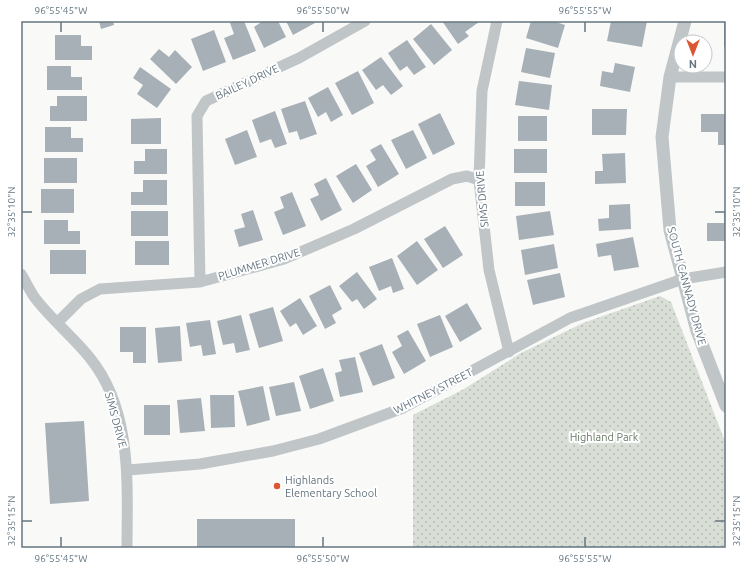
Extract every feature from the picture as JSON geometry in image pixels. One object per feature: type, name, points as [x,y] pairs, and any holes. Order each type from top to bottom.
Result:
[{"type":"street","name":"BAILEY DRIVE","points":[[200,282],[197,116],[202,106],[206,101],[299,58],[365,21]]},
{"type":"street","name":"SIMS DRIVE","points":[[497,21],[482,92],[479,180],[489,270],[509,352]]},
{"type":"street","name":"SOUTH CANNADY DRIVE","points":[[685,21],[670,77],[662,137],[670,230],[697,331],[726,406]]},
{"type":"street","points":[[670,77],[726,77]]},
{"type":"street","name":"PLUMMER DRIVE","points":[[58,322],[81,299],[100,289],[200,282],[284,259],[354,229],[452,179],[467,176],[479,180]]},
{"type":"street","name":"WHITNEY STREET","points":[[128,470],[200,464],[274,450],[319,438],[403,408],[570,318],[683,279],[726,272]]},
{"type":"street","name":"SIMS DRIVE","points":[[21,274],[35,298],[91,360],[111,393],[123,437],[128,470],[127,548]]},
{"type":"green space","name":"Highland Park","points":[[660,296],[671,302],[726,444],[726,548],[413,548],[413,415],[464,389],[521,353],[583,323]]},
{"type":"building","points":[[99,21],[113,21],[114,25],[101,29]]},
{"type":"building","points":[[244,21],[256,51],[233,60],[224,38],[234,34],[230,23]]},
{"type":"building","points":[[263,21],[278,21],[286,37],[264,48],[254,27]]},
{"type":"building","points":[[286,21],[314,21],[315,23],[293,35]]},
{"type":"building","points":[[442,21],[479,22],[465,32],[469,36],[458,44]]},
{"type":"building","points":[[531,21],[553,21],[565,25],[558,48],[526,38]]},
{"type":"building","points":[[611,21],[647,21],[642,47],[607,41]]},
{"type":"building","points":[[724,21],[726,21],[726,47],[724,47]]},
{"type":"building","points":[[431,24],[452,50],[434,65],[413,39]]},
{"type":"building","points":[[214,30],[226,62],[203,71],[191,39]]},
{"type":"building","points":[[55,35],[81,35],[81,46],[92,46],[92,60],[55,60]]},
{"type":"building","points":[[407,40],[426,67],[414,75],[407,66],[400,71],[388,53]]},
{"type":"building","points":[[526,48],[555,53],[550,78],[521,72]]},
{"type":"building","points":[[159,49],[169,57],[175,50],[192,67],[176,84],[150,59]]},
{"type":"building","points":[[381,57],[403,86],[391,95],[383,85],[376,90],[362,70]]},
{"type":"building","points":[[615,63],[635,67],[630,92],[600,86],[602,71],[613,73]]},
{"type":"building","points":[[47,66],[71,66],[71,77],[82,77],[82,90],[47,90]]},
{"type":"building","points":[[140,67],[171,89],[157,108],[137,94],[143,85],[133,78]]},
{"type":"building","points":[[358,71],[374,103],[352,115],[335,83]]},
{"type":"building","points":[[519,81],[552,85],[549,110],[515,105]]},
{"type":"building","points":[[328,87],[343,115],[331,122],[326,112],[318,117],[308,98]]},
{"type":"building","points":[[57,96],[87,96],[87,121],[50,121],[50,106],[57,106]]},
{"type":"building","points":[[305,101],[317,134],[300,140],[297,131],[289,133],[281,109]]},
{"type":"building","points":[[592,109],[627,109],[626,135],[592,135]]},
{"type":"building","points":[[275,111],[287,144],[275,148],[271,139],[260,143],[252,120]]},
{"type":"building","points":[[440,113],[455,144],[433,155],[418,124]]},
{"type":"building","points":[[701,114],[726,114],[726,145],[718,145],[718,132],[701,132]]},
{"type":"building","points":[[518,116],[547,116],[547,141],[518,141]]},
{"type":"building","points":[[161,118],[161,144],[131,144],[131,119]]},
{"type":"building","points":[[45,127],[71,127],[71,138],[83,138],[83,152],[45,152]]},
{"type":"building","points":[[247,130],[257,157],[235,165],[225,139]]},
{"type":"building","points":[[413,130],[427,158],[406,169],[391,140]]},
{"type":"building","points":[[381,144],[399,174],[378,187],[366,166],[376,160],[370,150]]},
{"type":"building","points":[[145,149],[167,149],[167,174],[134,174],[134,161],[145,161]]},
{"type":"building","points":[[514,149],[547,149],[547,173],[514,173]]},
{"type":"building","points":[[625,153],[626,183],[595,184],[595,171],[603,171],[602,154]]},
{"type":"building","points":[[44,158],[77,158],[77,183],[44,183]]},
{"type":"building","points":[[356,164],[372,190],[353,203],[336,176]]},
{"type":"building","points":[[326,178],[342,210],[321,221],[310,199],[319,195],[314,184]]},
{"type":"building","points":[[143,180],[167,180],[167,205],[131,205],[131,192],[143,192]]},
{"type":"building","points":[[515,182],[545,182],[545,206],[515,206]]},
{"type":"building","points":[[41,189],[74,189],[74,213],[41,213]]},
{"type":"building","points":[[292,192],[306,226],[283,235],[274,212],[284,208],[280,197]]},
{"type":"building","points":[[630,204],[631,229],[599,231],[598,219],[609,218],[609,205]]},
{"type":"building","points":[[253,210],[263,240],[239,247],[234,230],[245,227],[241,214]]},
{"type":"building","points":[[131,211],[168,211],[168,236],[131,236]]},
{"type":"building","points":[[550,211],[554,235],[519,240],[516,216]]},
{"type":"building","points":[[724,211],[726,211],[726,241],[707,241],[707,223],[724,223]]},
{"type":"building","points":[[44,220],[68,220],[68,231],[80,231],[80,244],[44,244]]},
{"type":"building","points":[[445,226],[463,255],[443,268],[424,239]]},
{"type":"building","points":[[633,237],[639,267],[614,271],[611,255],[598,257],[596,244]]},
{"type":"building","points":[[135,241],[169,241],[169,265],[135,265]]},
{"type":"building","points":[[417,241],[438,270],[417,285],[397,256]]},
{"type":"building","points":[[554,244],[558,268],[525,275],[521,250]]},
{"type":"building","points":[[50,250],[86,250],[86,274],[50,274]]},
{"type":"building","points":[[392,258],[404,289],[393,293],[391,286],[379,291],[369,267]]},
{"type":"building","points":[[357,272],[377,299],[364,309],[357,299],[352,302],[339,286]]},
{"type":"building","points":[[560,273],[565,297],[533,305],[527,280]]},
{"type":"building","points":[[330,285],[342,309],[332,315],[336,323],[325,329],[309,296]]},
{"type":"building","points":[[300,298],[317,326],[303,335],[296,323],[290,327],[280,311]]},
{"type":"building","points":[[467,303],[482,329],[460,342],[445,316]]},
{"type":"building","points":[[273,307],[283,341],[259,348],[249,314]]},
{"type":"building","points":[[241,315],[250,350],[236,353],[234,343],[223,345],[217,321]]},
{"type":"building","points":[[440,315],[453,347],[430,357],[417,324]]},
{"type":"building","points":[[210,320],[216,354],[203,356],[201,345],[190,347],[186,323]]},
{"type":"building","points":[[180,326],[182,361],[158,363],[155,328]]},
{"type":"building","points":[[120,327],[146,327],[146,363],[133,363],[133,352],[120,352]]},
{"type":"building","points":[[408,330],[426,361],[404,374],[392,352],[402,346],[397,336]]},
{"type":"building","points":[[382,344],[395,378],[373,386],[359,353]]},
{"type":"building","points":[[355,357],[363,392],[340,397],[335,373],[342,371],[339,360]]},
{"type":"building","points":[[323,368],[334,401],[310,409],[299,376]]},
{"type":"building","points":[[294,382],[301,411],[276,416],[269,387]]},
{"type":"building","points":[[263,386],[270,420],[247,426],[238,391]]},
{"type":"building","points":[[210,395],[234,395],[235,427],[211,428]]},
{"type":"building","points":[[201,398],[205,431],[180,433],[177,400]]},
{"type":"building","points":[[144,405],[170,405],[170,435],[144,435]]},
{"type":"building","points":[[84,421],[89,501],[50,504],[45,423]]},
{"type":"building","name":"Highlands Elementary School","points":[[197,519],[295,519],[295,548],[197,548]]},
{"type":"place","name":"Highlands Elementary School","points":[[277,486]]}]
